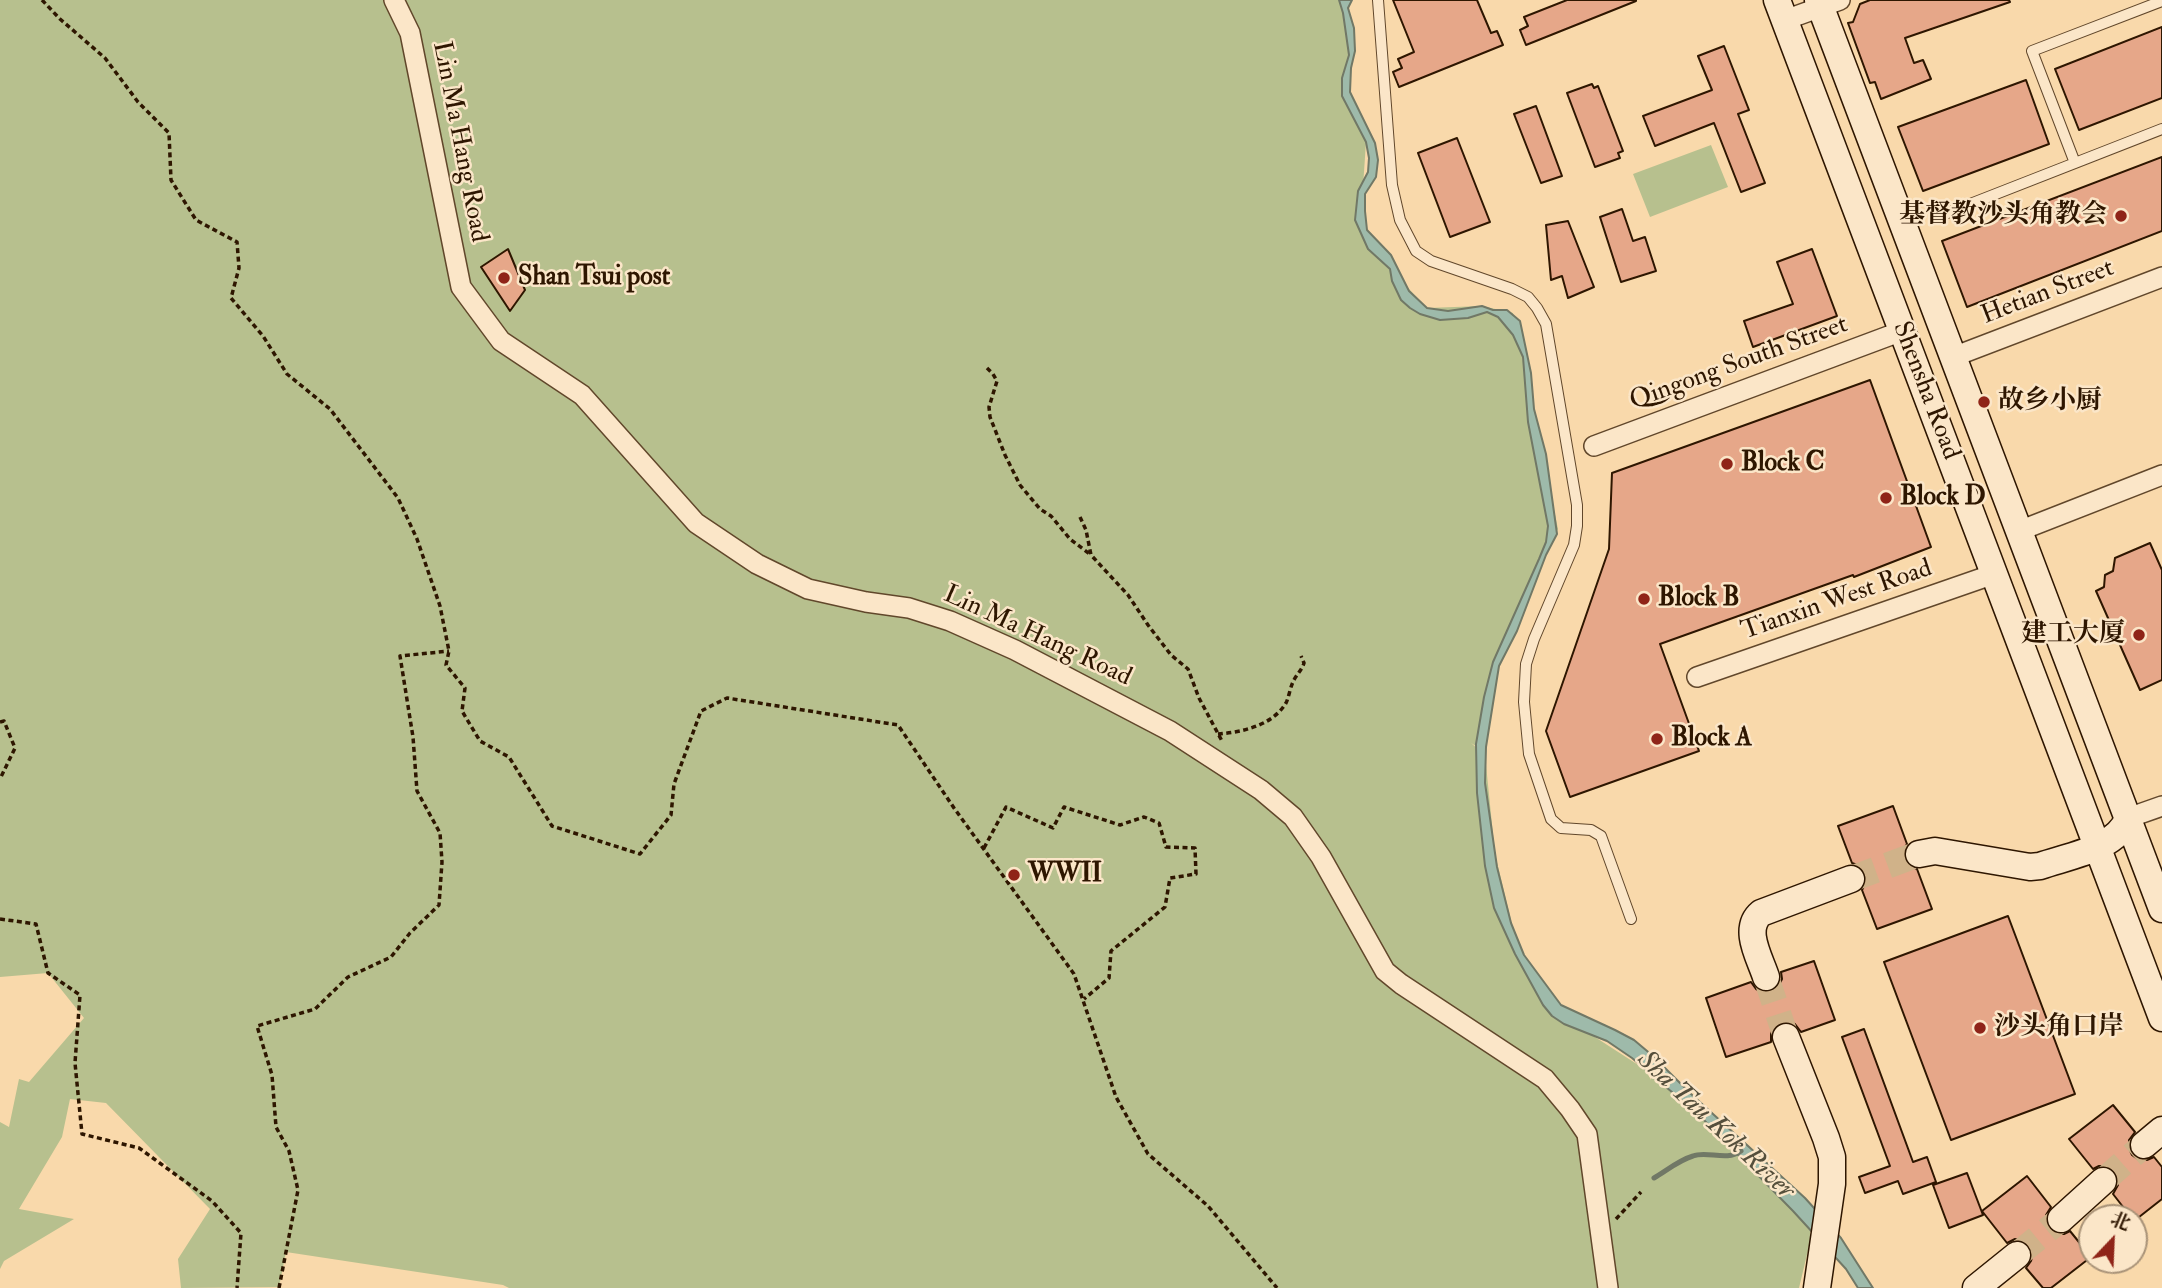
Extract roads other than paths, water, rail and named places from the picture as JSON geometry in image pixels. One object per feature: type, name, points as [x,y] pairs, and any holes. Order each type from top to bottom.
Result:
[{"type":"main road","name":"Shensha Road","points":[[1826,2],[1953,357],[2162,909]]},
{"type":"main road","name":"Shensha Road","points":[[1781,10],[2162,1018]]},
{"type":"main road","points":[[1919,854],[1935,851],[2030,867],[2040,866],[2097,847],[2119,835],[2128,818]]},
{"type":"main road","points":[[1766,977],[1751,933],[1755,917],[1851,879]]},
{"type":"main road","points":[[1786,1037],[1832,1157],[1832,1184],[1817,1288]]},
{"type":"main road","points":[[2061,1219],[2103,1181]]},
{"type":"main road","points":[[1976,1288],[2017,1255]]},
{"type":"street","name":"Lin Ma Hang Road","points":[[394,0],[410,33],[461,287],[501,341],[582,395],[696,523],[757,564],[808,589],[909,608],[950,621],[1015,650],[1170,731],[1272,799],[1293,817],[1321,857],[1385,971],[1409,990],[1545,1079],[1587,1133],[1608,1288]]},
{"type":"street","points":[[1781,10],[1826,2]]},
{"type":"street","name":"Hetian Street","points":[[1953,357],[2162,277]]},
{"type":"street","name":"Qingong South Street","points":[[1594,446],[1902,331]]},
{"type":"street","points":[[2019,531],[2162,475]]},
{"type":"street","name":"Tianxin West Road","points":[[1697,677],[1994,573]]},
{"type":"street","points":[[2128,818],[2162,806]]},
{"type":"lane","points":[[1378,0],[1392,185],[1400,220],[1416,251],[1431,261],[1528,297],[1546,324],[1577,505],[1577,526],[1574,545],[1526,664],[1524,702],[1529,754],[1550,819],[1561,828],[1591,830],[1601,836],[1631,919]]},
{"type":"lane","points":[[2075,163],[2032,51],[2162,1]]},
{"type":"lane","points":[[1937,217],[2162,129]]},
{"type":"water","name":"Sha Tau Kok River","points":[[1339,0],[1352,0],[1348,8],[1354,28],[1355,51],[1350,92],[1375,143],[1378,160],[1376,177],[1365,194],[1367,230],[1391,255],[1409,291],[1427,308],[1448,311],[1482,306],[1493,310],[1507,310],[1520,321],[1531,373],[1534,409],[1546,454],[1557,534],[1546,555],[1517,631],[1499,666],[1486,747],[1485,783],[1497,867],[1511,923],[1524,955],[1561,1005],[1634,1040],[1805,1198],[1841,1238],[1873,1288],[1858,1288],[1846,1269],[1793,1211],[1700,1116],[1632,1058],[1607,1041],[1564,1024],[1552,1016],[1515,954],[1494,908],[1485,866],[1477,793],[1476,744],[1493,662],[1546,542],[1548,526],[1528,422],[1523,357],[1513,335],[1498,317],[1487,312],[1468,318],[1440,320],[1410,308],[1401,300],[1392,281],[1390,269],[1368,249],[1355,220],[1358,191],[1368,172],[1369,158],[1366,142],[1342,96],[1342,78],[1349,55]]},
{"type":"waterway","name":"Sha Tau Kok River","points":[[1654,1178],[1693,1156],[1729,1156],[1741,1151]]},
{"type":"tunnel","points":[[1851,879],[1919,854]]},
{"type":"tunnel","points":[[1766,977],[1786,1037]]},
{"type":"tunnel","points":[[2103,1181],[2144,1145]]},
{"type":"tunnel","points":[[2017,1255],[2061,1219]]},
{"type":"place","name":"基督教沙头角教会","points":[[2121,216]]},
{"type":"place","name":"Shan Tsui post","points":[[504,278]]},
{"type":"place","name":"故乡小厨","points":[[1984,402]]},
{"type":"place","name":"Block C","points":[[1727,464]]},
{"type":"place","name":"Block D","points":[[1886,498]]},
{"type":"place","name":"Block B","points":[[1644,599]]},
{"type":"place","name":"建工大厦","points":[[2139,635]]},
{"type":"place","name":"Block A","points":[[1657,739]]},
{"type":"place","name":"WWII","points":[[1014,875]]},
{"type":"place","name":"沙头角口岸","points":[[1980,1028]]}]
